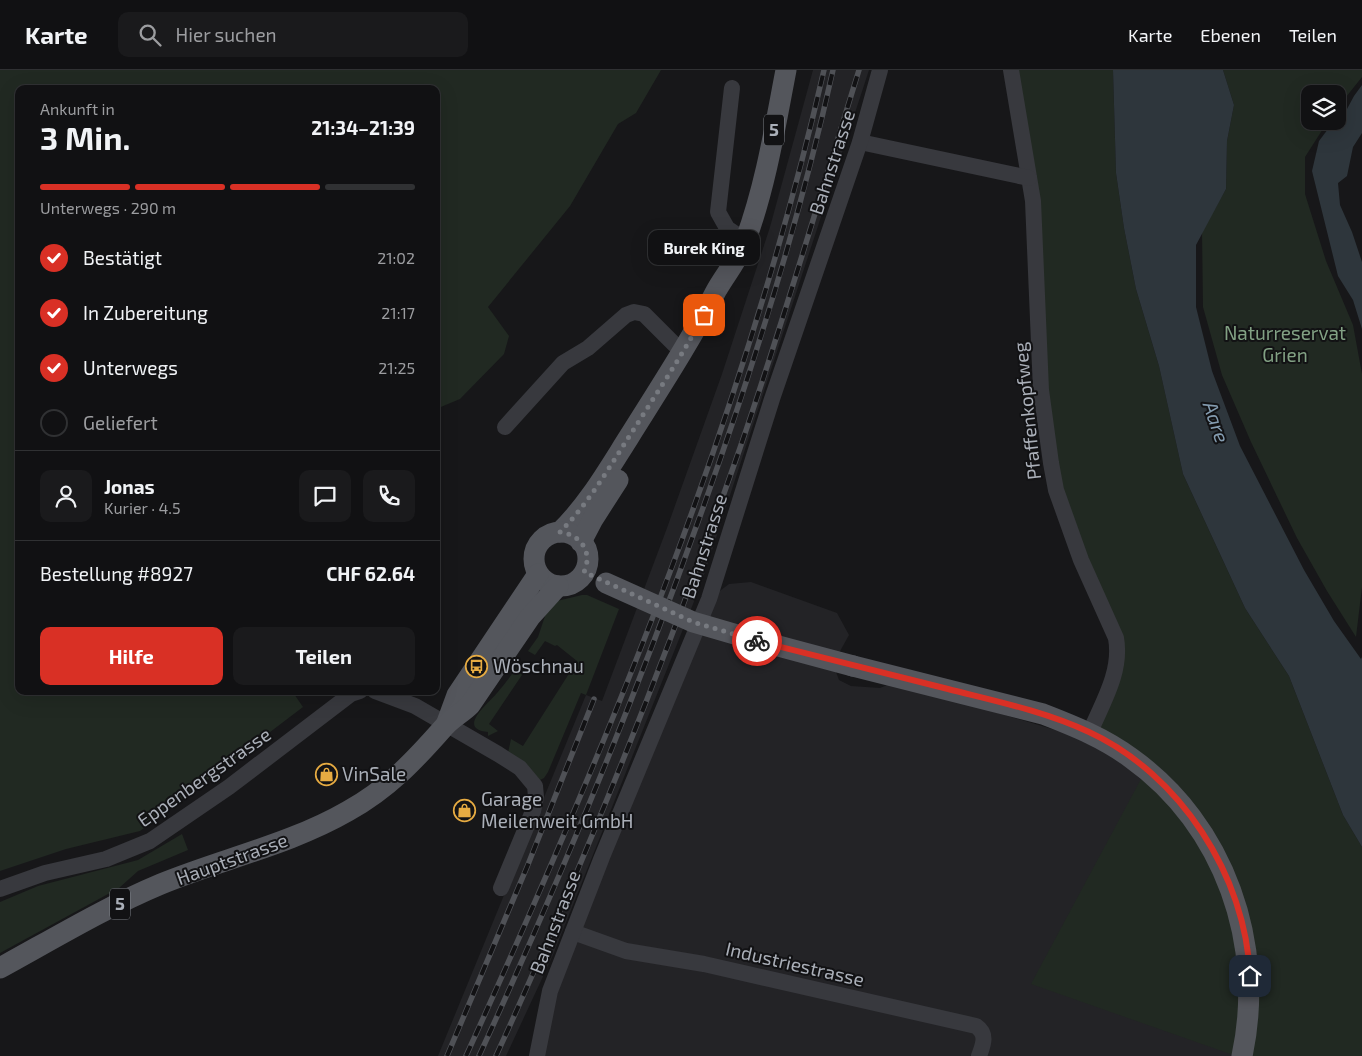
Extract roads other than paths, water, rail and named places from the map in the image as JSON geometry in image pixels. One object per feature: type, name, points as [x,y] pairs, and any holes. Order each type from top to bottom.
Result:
[{"type":"main road","name":"5","points":[[582,542],[593,519],[693,361],[729,295],[737,262],[746,241],[767,166],[786,70]]},
{"type":"main road","name":"5","points":[[560,532],[588,499],[685,349],[718,288],[737,262]]},
{"type":"main road","points":[[560,532],[568,533],[582,542],[587,553],[587,566],[574,583],[558,586],[550,584],[538,574],[534,558],[535,550],[545,537],[560,532]]},
{"type":"main road","points":[[584,572],[693,622],[853,666],[1043,714],[1090,732],[1132,758],[1162,784],[1195,821],[1221,866],[1236,903],[1249,963],[1249,1014],[1242,1056]]},
{"type":"main road","name":"Hauptstrasse","points":[[446,725],[450,708],[457,695],[538,574]]},
{"type":"main road","name":"Hauptstrasse","points":[[0,968],[119,904],[160,885],[218,862],[301,834],[349,811],[404,770],[446,725],[461,715],[470,705],[530,617],[558,586]]},
{"type":"street","name":"Bahnstrasse","points":[[537,1056],[550,991],[602,857],[710,599],[772,398],[860,142],[880,70]]},
{"type":"street","name":"Pfaffenkopfweg","points":[[1011,70],[1033,201],[1041,390],[1050,463],[1056,490],[1081,560],[1116,638],[1118,650],[1111,685],[1090,732]]},
{"type":"street","points":[[732,88],[718,212],[727,228],[746,241]]},
{"type":"street","points":[[860,142],[1029,178]]},
{"type":"street","points":[[505,427],[563,363],[588,348],[626,315],[634,312],[644,314],[674,344],[685,349]]},
{"type":"street","name":"Eppenbergstrasse","points":[[0,889],[45,873],[106,859],[150,841],[229,787],[350,695]]},
{"type":"street","points":[[386,695],[415,706],[520,768],[535,786],[536,797],[533,811],[502,888]]},
{"type":"street","name":"Industriestrasse","points":[[573,932],[626,951],[704,964],[976,1026],[984,1036],[979,1056]]},
{"type":"water","name":"Aare","points":[[1113,70],[1223,70],[1234,105],[1227,141],[1226,189],[1196,245],[1196,307],[1212,371],[1240,446],[1304,570],[1334,621],[1361,659],[1362,657],[1362,847],[1343,815],[1289,676],[1245,608],[1183,474],[1159,366],[1136,289],[1124,228],[1116,173]]},
{"type":"water","points":[[1362,85],[1362,133],[1353,147],[1347,176],[1338,183],[1340,205],[1362,262],[1362,329],[1353,300],[1338,276],[1312,171],[1319,141],[1327,130],[1346,130],[1346,111]]},
{"type":"railway","points":[[466,1056],[572,816],[670,572],[715,448],[756,323],[792,197],[824,70]]},
{"type":"railway","points":[[479,1056],[595,790],[649,655],[699,519],[738,408],[790,241],[833,70]]},
{"type":"railway","points":[[496,1056],[530,981],[625,755],[713,525],[756,401],[859,70]]},
{"type":"railway","points":[[447,1056],[527,867],[594,699]]},
{"type":"place","name":"Burek King","points":[[704,315]]},
{"type":"place","name":"Wöschnau","points":[[477,666]]},
{"type":"place","name":"VinSale","points":[[326,774]]},
{"type":"place","name":"Garage Meilenweit GmbH","points":[[465,810]]},
{"type":"park label","name":"Naturreservat Grien","points":[[1285,344]]}]
